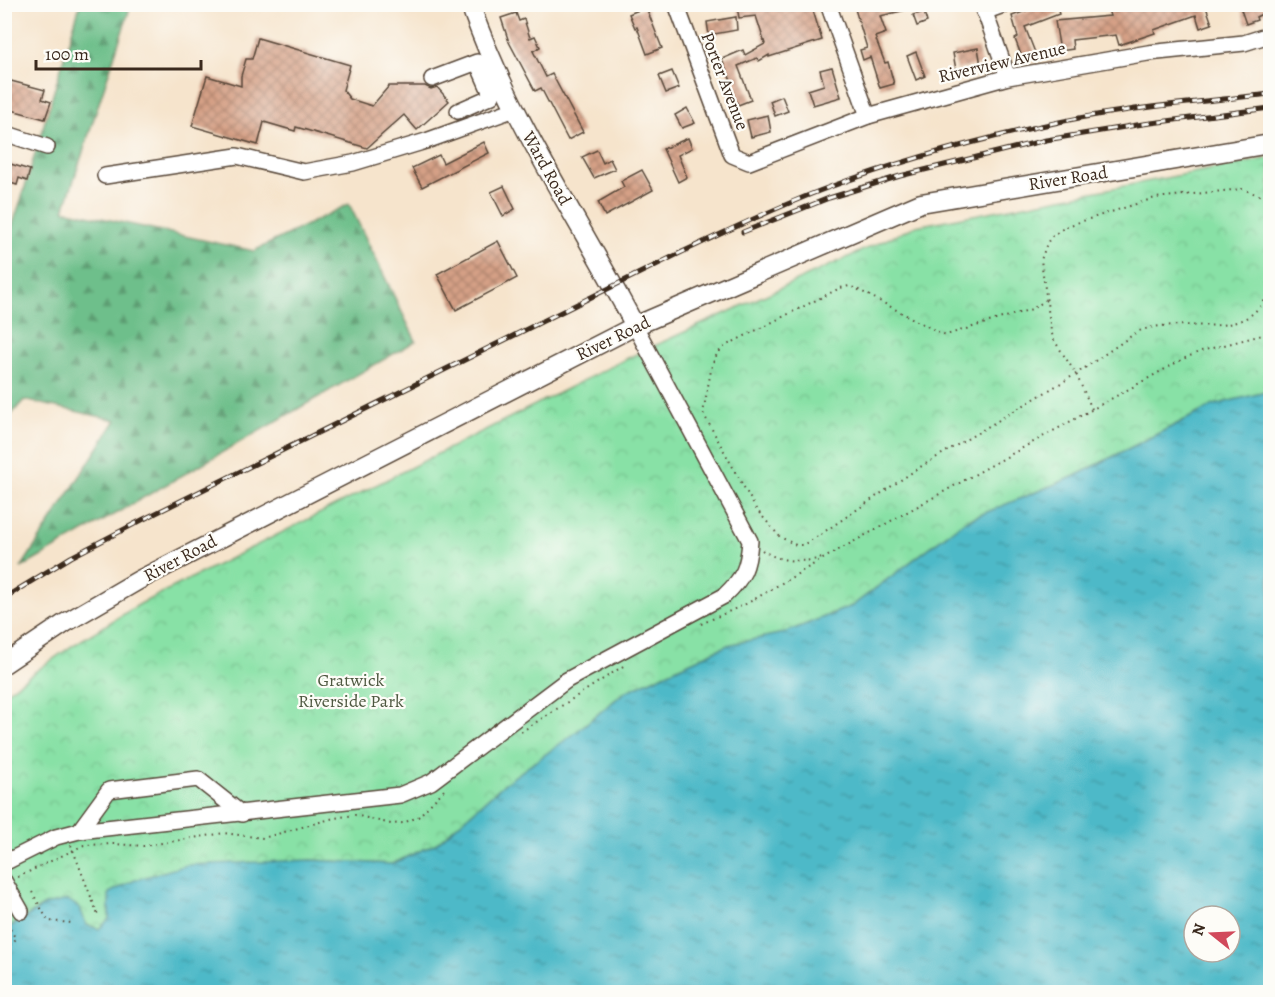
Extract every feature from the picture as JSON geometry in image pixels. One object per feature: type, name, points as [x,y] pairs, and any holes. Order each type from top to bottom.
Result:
[{"type":"main road","name":"Ward Road","points":[[470,4],[484,59],[499,93],[634,326]]},
{"type":"main road","name":"River Road","points":[[4,664],[65,623],[138,580],[634,326],[921,203],[1270,144]]},
{"type":"street","name":"Porter Avenue","points":[[676,4],[732,155],[749,162]]},
{"type":"street","points":[[828,4],[868,116]]},
{"type":"street","points":[[1006,4],[983,8],[1008,77]]},
{"type":"street","name":"Riverview Avenue","points":[[749,162],[868,116],[1008,77],[1148,53],[1244,43],[1266,36],[1270,32]]},
{"type":"street","points":[[432,79],[484,59]]},
{"type":"street","points":[[458,111],[499,93]]},
{"type":"street","points":[[105,176],[237,156],[304,172],[353,163],[509,112]]},
{"type":"street","points":[[4,133],[47,147]]},
{"type":"street","points":[[4,863],[39,845],[72,833],[400,795],[431,782],[567,680],[724,596],[741,579],[748,562],[750,541],[634,326]]},
{"type":"street","points":[[72,833],[110,790],[198,779],[242,814]]},
{"type":"street","points":[[4,881],[21,911]]},
{"type":"path","points":[[1092,409],[1076,374],[1054,340],[1041,270],[1043,251],[1052,236],[1067,226],[1155,198],[1242,189],[1270,199]]},
{"type":"path","points":[[1046,300],[1032,309],[946,335],[857,289],[849,286],[840,288],[725,346],[717,354],[712,365],[703,413],[756,509],[780,537],[789,543],[802,545],[917,469],[1076,374],[1137,332],[1148,327],[1202,327],[1232,323],[1250,317],[1262,306],[1270,289]]},
{"type":"path","points":[[750,541],[765,552],[783,560],[809,561],[826,557]]},
{"type":"path","points":[[72,833],[74,849],[98,915]]},
{"type":"path","points":[[32,892],[48,921],[72,923]]},
{"type":"path","points":[[4,919],[16,939],[4,950]]},
{"type":"green space","points":[[80,5],[131,5],[64,210],[254,251],[349,204],[416,341],[21,568],[116,420],[24,400],[5,422],[5,247]]},
{"type":"green space","name":"Gratwick Riverside Park","points":[[1270,158],[1270,391],[1214,405],[1073,477],[965,521],[852,606],[784,633],[728,645],[625,692],[571,736],[504,784],[437,843],[392,864],[310,860],[109,919],[100,929],[86,925],[80,908],[45,905],[5,930],[5,693],[72,646],[140,604],[630,357],[916,226]]},
{"type":"water","points":[[1270,391],[1270,992],[5,992],[5,930],[45,905],[68,900],[80,908],[86,925],[99,929],[109,919],[109,893],[135,880],[187,865],[310,860],[392,864],[437,843],[504,784],[571,736],[625,692],[728,645],[784,633],[852,606],[965,521],[1073,477],[1214,405]]},
{"type":"building","points":[[811,4],[822,40],[769,57],[769,55],[759,61],[757,58],[738,66],[751,100],[738,105],[728,82],[731,81],[722,59],[743,50],[745,55],[765,44],[756,16],[739,18],[737,6]]},
{"type":"building","points":[[868,4],[915,4],[915,8],[880,16],[886,33],[875,37],[885,63],[888,62],[894,84],[880,88],[870,57],[863,60],[860,50],[867,48],[855,9]]},
{"type":"building","points":[[1045,4],[1056,4],[1059,14],[1025,27],[1036,55],[1023,60],[1015,39],[1018,37],[1012,16]]},
{"type":"building","points":[[1113,4],[1205,4],[1212,24],[1200,28],[1196,15],[1154,30],[1155,33],[1119,45],[1116,35],[1072,40],[1073,49],[1060,51],[1055,21],[1110,16],[1107,6]]},
{"type":"building","points":[[1239,4],[1270,4],[1270,10],[1256,17],[1257,20],[1246,24]]},
{"type":"building","points":[[646,7],[662,48],[647,54],[637,27],[635,28],[629,14]]},
{"type":"building","points":[[924,12],[927,22],[917,26],[913,15]]},
{"type":"building","points":[[516,13],[519,21],[524,19],[530,38],[535,36],[540,47],[533,51],[546,77],[552,74],[583,132],[568,140],[541,88],[535,91],[509,42],[501,18]]},
{"type":"building","points":[[736,17],[737,30],[709,35],[707,22]]},
{"type":"building","points":[[258,38],[350,65],[343,90],[350,99],[372,106],[389,86],[425,86],[431,89],[437,87],[449,101],[417,130],[404,115],[367,148],[296,127],[295,131],[264,122],[258,145],[192,126],[207,76],[241,86],[241,76],[246,59],[252,59]]},
{"type":"building","points":[[978,48],[981,65],[956,70],[953,53]]},
{"type":"building","points":[[916,52],[925,76],[916,80],[907,56]]},
{"type":"building","points":[[832,67],[841,97],[813,105],[808,90],[824,85],[820,70]]},
{"type":"building","points":[[672,71],[679,88],[666,93],[659,76]]},
{"type":"building","points":[[11,81],[45,90],[42,99],[51,102],[45,119],[4,108],[4,89],[8,90]]},
{"type":"building","points":[[782,96],[788,111],[775,116],[770,101]]},
{"type":"building","points":[[687,108],[695,123],[682,128],[675,115]]},
{"type":"building","points":[[768,115],[771,132],[751,137],[747,120]]},
{"type":"building","points":[[688,138],[692,148],[678,155],[687,177],[678,182],[663,149]]},
{"type":"building","points":[[484,142],[489,153],[422,187],[412,168],[439,155],[443,163]]},
{"type":"building","points":[[597,150],[603,163],[610,159],[615,169],[594,178],[582,157]]},
{"type":"building","points":[[4,162],[30,170],[27,181],[19,178],[17,185],[4,181]]},
{"type":"building","points":[[642,170],[653,190],[605,216],[598,202],[624,187],[621,181]]},
{"type":"building","points":[[504,186],[515,209],[503,216],[491,192]]},
{"type":"building","points":[[498,241],[517,278],[456,310],[437,274]]},
{"type":"railway","points":[[4,598],[71,557],[142,520],[678,254],[808,195],[906,161],[1041,126],[1126,110],[1270,94]]},
{"type":"railway","points":[[743,232],[829,198],[900,176],[1046,140],[1143,124],[1270,108]]}]
